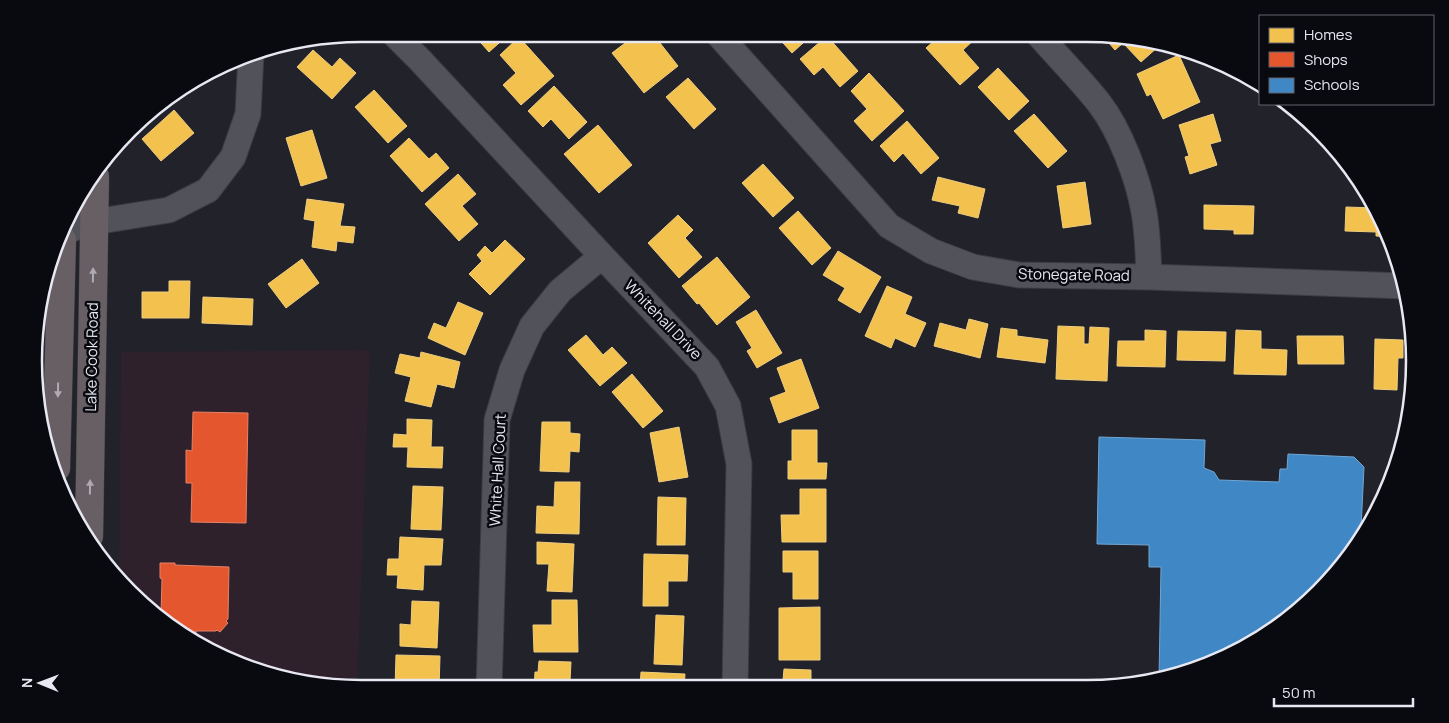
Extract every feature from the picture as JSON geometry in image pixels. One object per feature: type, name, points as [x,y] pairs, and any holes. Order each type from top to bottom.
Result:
[{"type":"main road","name":"Lake Cook Road","points":[[89,527],[83,216],[90,194]]},
{"type":"main road","points":[[56,455],[62,252]]},
{"type":"street","name":"Whitehall Drive","points":[[402,42],[708,367],[728,406],[739,464],[735,680]]},
{"type":"street","name":"Stonegate Road","points":[[725,42],[889,226],[931,251],[973,266],[1019,275],[1149,277],[1397,286]]},
{"type":"street","points":[[1045,42],[1100,104],[1118,135],[1133,172],[1144,211],[1149,277]]},
{"type":"street","points":[[73,224],[83,216],[168,210],[208,190],[233,157],[248,114],[251,62]]},
{"type":"street","name":"White Hall Court","points":[[489,680],[497,420],[512,370],[532,326],[560,291],[602,256]]},
{"type":"shaded area","points":[[370,350],[357,680],[320,678],[279,670],[220,648],[167,615],[119,569],[121,352]]},
{"type":"building: Homes","points":[[480,42],[500,42],[489,52]]},
{"type":"building: Homes","points":[[514,42],[523,42],[554,76],[521,105],[503,85],[516,73],[500,55]]},
{"type":"building: Homes","points":[[626,42],[659,42],[678,66],[644,93],[612,53]]},
{"type":"building: Homes","points":[[782,42],[804,42],[792,53]]},
{"type":"building: Homes","points":[[820,42],[832,42],[858,71],[840,87],[823,67],[814,75],[800,59]]},
{"type":"building: Homes","points":[[933,42],[972,42],[963,50],[979,68],[960,85],[926,48]]},
{"type":"building: Homes","points":[[1109,43],[1122,44],[1115,50]]},
{"type":"building: Homes","points":[[1124,45],[1155,50],[1141,62]]},
{"type":"building: Homes","points":[[313,50],[332,67],[340,58],[356,73],[332,99],[297,67]]},
{"type":"building: Homes","points":[[1179,56],[1200,102],[1163,119],[1151,94],[1147,96],[1137,74]]},
{"type":"building: Homes","points":[[998,68],[1029,101],[1009,120],[978,87]]},
{"type":"building: Homes","points":[[869,73],[904,111],[872,141],[854,121],[867,109],[851,91]]},
{"type":"building: Homes","points":[[688,78],[716,109],[694,129],[666,97]]},
{"type":"building: Homes","points":[[554,86],[587,122],[569,139],[551,119],[543,127],[528,111]]},
{"type":"building: Homes","points":[[374,90],[407,126],[388,143],[355,107]]},
{"type":"building: Homes","points":[[174,110],[194,133],[161,161],[142,139]]},
{"type":"building: Homes","points":[[1034,114],[1067,151],[1048,168],[1014,131]]},
{"type":"building: Homes","points":[[1213,114],[1221,141],[1210,144],[1217,165],[1190,174],[1185,157],[1189,156],[1179,125]]},
{"type":"building: Homes","points":[[907,121],[939,158],[921,174],[903,153],[894,162],[880,146]]},
{"type":"building: Homes","points":[[598,125],[632,165],[599,193],[564,154]]},
{"type":"building: Homes","points":[[312,130],[327,178],[301,186],[286,138]]},
{"type":"building: Homes","points":[[409,138],[429,159],[436,153],[449,168],[422,192],[390,156]]},
{"type":"building: Homes","points":[[763,164],[794,198],[773,217],[742,183]]},
{"type":"building: Homes","points":[[458,174],[476,194],[462,206],[478,224],[459,241],[425,204]]},
{"type":"building: Homes","points":[[938,177],[985,189],[978,218],[958,213],[960,206],[932,200]]},
{"type":"building: Homes","points":[[1085,182],[1091,224],[1063,228],[1057,186]]},
{"type":"building: Homes","points":[[307,199],[344,204],[340,226],[355,227],[353,243],[337,241],[336,251],[312,247],[315,221],[304,219]]},
{"type":"building: Homes","points":[[1204,205],[1254,206],[1253,234],[1234,234],[1234,230],[1204,229]]},
{"type":"building: Homes","points":[[1346,207],[1367,208],[1381,236],[1376,236],[1376,232],[1345,231]]},
{"type":"building: Homes","points":[[798,211],[831,248],[812,265],[779,228]]},
{"type":"building: Homes","points":[[678,215],[693,230],[685,238],[702,257],[679,278],[648,243]]},
{"type":"building: Homes","points":[[505,240],[525,259],[490,295],[469,274],[482,261],[477,255],[485,246],[492,253]]},
{"type":"building: Homes","points":[[838,251],[881,277],[860,313],[838,300],[845,288],[823,275]]},
{"type":"building: Homes","points":[[717,257],[750,297],[717,325],[682,286]]},
{"type":"building: Homes","points":[[302,259],[319,283],[286,308],[268,284]]},
{"type":"building: Homes","points":[[169,281],[190,281],[189,318],[142,318],[142,292],[169,292]]},
{"type":"building: Homes","points":[[887,286],[912,297],[905,314],[926,323],[915,347],[895,338],[891,348],[865,336]]},
{"type":"building: Homes","points":[[203,297],[253,299],[252,325],[202,323]]},
{"type":"building: Homes","points":[[458,302],[483,313],[465,355],[428,338],[434,323],[446,328]]},
{"type":"building: Homes","points":[[756,310],[782,353],[757,368],[747,351],[752,348],[736,322]]},
{"type":"building: Homes","points":[[969,319],[988,324],[980,358],[934,346],[940,323],[966,330]]},
{"type":"building: Homes","points":[[1058,326],[1084,327],[1084,344],[1089,344],[1090,327],[1109,328],[1107,381],[1056,379]]},
{"type":"building: Homes","points":[[1001,328],[1017,330],[1017,336],[1048,340],[1045,363],[997,357]]},
{"type":"building: Homes","points":[[1145,330],[1166,331],[1165,367],[1117,366],[1118,341],[1145,341]]},
{"type":"building: Homes","points":[[1236,330],[1261,331],[1261,349],[1287,350],[1286,375],[1234,374]]},
{"type":"building: Homes","points":[[1178,331],[1226,332],[1225,361],[1177,360]]},
{"type":"building: Homes","points":[[586,335],[603,355],[612,347],[627,363],[600,386],[568,350]]},
{"type":"building: Homes","points":[[1297,336],[1343,336],[1344,364],[1298,364]]},
{"type":"building: Homes","points":[[1375,339],[1403,340],[1403,358],[1398,358],[1397,390],[1374,389]]},
{"type":"building: Homes","points":[[421,352],[460,362],[454,388],[437,384],[431,407],[405,401],[411,377],[395,373],[400,354],[420,358]]},
{"type":"building: Homes","points":[[801,359],[819,408],[779,423],[770,398],[786,392],[777,368]]},
{"type":"building: Homes","points":[[632,374],[663,411],[643,428],[612,392]]},
{"type":"building: Homes","points":[[407,419],[432,420],[431,447],[443,447],[442,468],[407,467],[408,447],[393,447],[394,434],[407,435]]},
{"type":"building: Homes","points":[[542,422],[570,422],[570,433],[580,434],[579,452],[570,451],[569,472],[540,471]]},
{"type":"building: Homes","points":[[679,427],[688,477],[659,482],[650,433]]},
{"type":"building: Homes","points":[[792,430],[817,430],[817,463],[827,463],[826,479],[788,479],[788,461],[792,461]]},
{"type":"building: Homes","points":[[555,482],[580,482],[579,534],[536,533],[537,506],[554,507]]},
{"type":"building: Homes","points":[[413,486],[443,487],[441,530],[411,529]]},
{"type":"building: Homes","points":[[800,489],[826,489],[826,542],[782,542],[781,515],[800,515]]},
{"type":"building: Homes","points":[[658,497],[686,498],[685,545],[657,545]]},
{"type":"building: Homes","points":[[400,537],[443,539],[441,565],[424,565],[423,590],[397,588],[398,575],[387,575],[388,559],[399,559]]},
{"type":"building: Homes","points":[[537,542],[574,544],[572,592],[547,591],[549,564],[537,564]]},
{"type":"building: Homes","points":[[783,551],[818,551],[818,599],[793,599],[793,572],[783,572]]},
{"type":"building: Homes","points":[[644,554],[688,555],[687,581],[668,581],[668,606],[643,606]]},
{"type":"building: Homes","points":[[552,600],[577,600],[578,652],[534,652],[533,625],[552,625]]},
{"type":"building: Homes","points":[[412,601],[439,602],[437,648],[400,646],[400,624],[411,625]]},
{"type":"building: Homes","points":[[820,607],[820,660],[779,660],[779,608]]},
{"type":"building: Homes","points":[[656,615],[684,616],[682,665],[654,664]]},
{"type":"building: Homes","points":[[396,655],[440,656],[439,680],[395,680]]},
{"type":"building: Homes","points":[[539,661],[571,662],[570,680],[535,680],[535,672],[538,672]]},
{"type":"building: Homes","points":[[784,669],[811,670],[811,680],[783,680]]},
{"type":"building: Homes","points":[[641,672],[685,674],[685,680],[640,680]]},
{"type":"building: Shops","points":[[193,412],[248,413],[246,523],[191,522],[192,483],[186,483],[186,450],[192,451]]},
{"type":"building: Shops","points":[[160,563],[229,567],[228,619],[226,621],[228,623],[220,632],[217,630],[196,631],[196,634],[184,627],[161,610],[162,579],[160,578]]},
{"type":"building: Schools","points":[[1099,437],[1205,440],[1204,468],[1214,472],[1219,480],[1279,482],[1280,469],[1287,469],[1288,454],[1354,457],[1364,467],[1361,526],[1341,556],[1313,587],[1282,615],[1247,638],[1210,656],[1170,670],[1159,672],[1161,567],[1149,567],[1149,545],[1097,544]]}]
